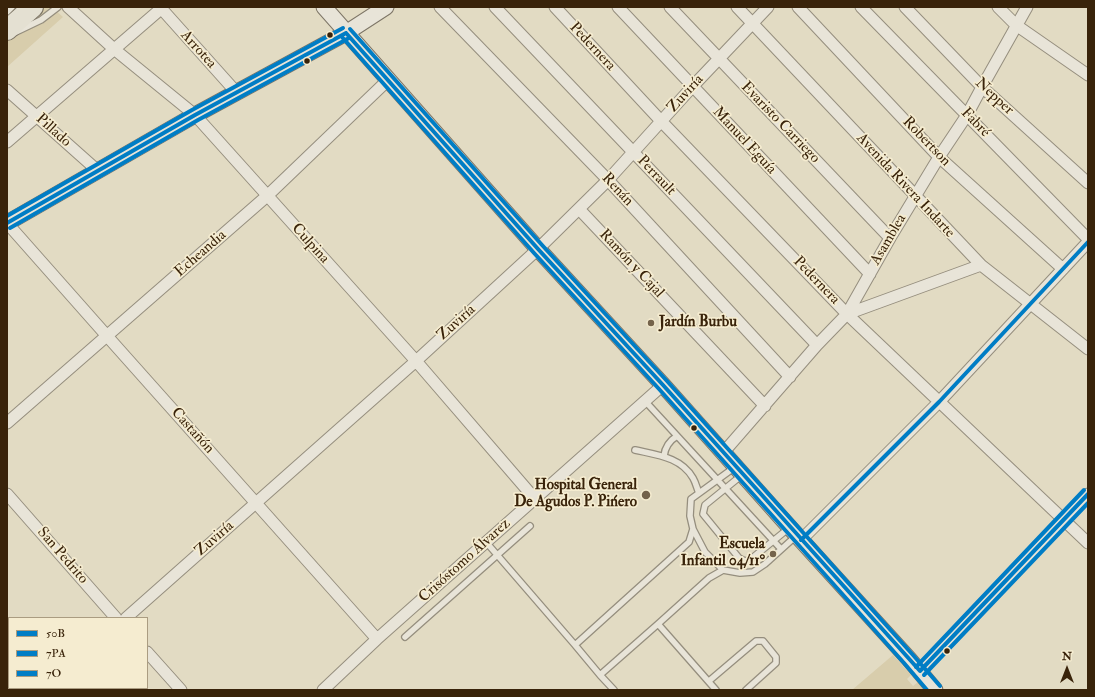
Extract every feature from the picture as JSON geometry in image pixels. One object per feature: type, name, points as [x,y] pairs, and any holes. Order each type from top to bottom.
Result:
[{"type":"highway","points":[[7,30],[33,7]]},
{"type":"main road","points":[[324,7],[538,250],[663,386],[920,671],[935,690]]},
{"type":"main road","points":[[7,223],[195,115],[346,33],[386,7]]},
{"type":"street","name":"Culpina","points":[[68,7],[114,49],[195,115],[416,361],[535,499]]},
{"type":"street","name":"Renán","points":[[440,7],[608,180],[790,377]]},
{"type":"street","name":"Perrault","points":[[495,7],[817,345]]},
{"type":"street","name":"Pedernera","points":[[555,7],[661,121],[847,314],[1088,544]]},
{"type":"street","name":"Manuel Eguía","points":[[618,7],[870,274]]},
{"type":"street","name":"Evaristo Carriego","points":[[670,7],[890,238]]},
{"type":"street","name":"Avenida Rivera Indarte","points":[[737,7],[915,197],[981,265],[1088,349]]},
{"type":"street","name":"Zuviría","points":[[127,617],[416,361],[538,250],[634,153],[718,58],[768,7]]},
{"type":"street","name":"Robertson","points":[[798,7],[939,157],[1063,269]]},
{"type":"street","name":"Fabré","points":[[861,7],[1088,239]]},
{"type":"street","name":"Nepper","points":[[905,7],[982,87],[1088,183]]},
{"type":"street","points":[[998,7],[1016,25],[1088,75]]},
{"type":"street","name":"Asamblea","points":[[723,453],[817,345],[847,314],[890,238],[939,157],[967,116],[1027,7]]},
{"type":"street","points":[[7,142],[161,8]]},
{"type":"street","name":"Arrotea","points":[[161,8],[237,93]]},
{"type":"street","name":"Echeandia","points":[[7,423],[267,196],[388,80]]},
{"type":"street","name":"Pillado","points":[[7,90],[98,171]]},
{"type":"street","name":"Ramón y Cajal","points":[[579,209],[765,406]]},
{"type":"street","name":"Castañón","points":[[7,223],[377,639]]},
{"type":"street","points":[[796,534],[939,402],[1063,269],[1086,249]]},
{"type":"street","points":[[847,314],[981,265]]},
{"type":"street","name":"Crisóstomo Álvarez","points":[[323,690],[377,639],[663,386]]},
{"type":"street","name":"San Pedrito","points":[[7,494],[115,617]]},
{"type":"street","points":[[920,671],[944,648],[1088,494]]},
{"type":"street","points":[[148,653],[181,690]]},
{"type":"lane","points":[[7,12],[12,7]]},
{"type":"lane","points":[[7,36],[41,20],[58,7]]},
{"type":"lane","points":[[645,401],[781,549]]},
{"type":"lane","points":[[664,456],[665,449],[668,444],[677,436]]},
{"type":"lane","points":[[635,450],[673,459],[685,467],[694,479],[699,493]]},
{"type":"lane","points":[[739,471],[725,489],[705,505],[704,514],[739,558],[745,561],[751,559],[773,542],[796,534]]},
{"type":"lane","points":[[739,471],[717,480],[692,499],[690,516],[693,529],[705,552],[724,570],[740,573],[752,572],[764,564],[796,534]]},
{"type":"lane","points":[[404,637],[530,526]]},
{"type":"lane","points":[[575,645],[689,542],[693,529]]},
{"type":"lane","points":[[486,542],[614,690]]},
{"type":"lane","points":[[600,675],[709,578],[724,570]]},
{"type":"lane","points":[[658,624],[716,690]]},
{"type":"lane","points":[[709,681],[756,641],[763,641],[776,657],[776,663],[746,690]]},
{"type":"shaded area","points":[[7,7],[52,7],[63,17],[7,67]]},
{"type":"shaded area","points":[[893,655],[911,675],[907,679],[913,686],[918,682],[925,690],[852,690]]},
{"type":"transit line","name":"7O","points":[[7,216],[192,110],[343,28]]},
{"type":"transit line","name":"7O","points":[[350,29],[542,245],[667,381],[940,686]]},
{"type":"transit line","name":"50B","points":[[346,33],[538,249],[663,385],[920,671],[1088,494]]},
{"type":"transit line","name":"50B","points":[[7,223],[195,115],[346,33]]},
{"type":"transit line","name":"7PA","points":[[342,37],[534,253],[659,389],[927,690]]},
{"type":"transit line","name":"7PA","points":[[10,228],[198,120],[349,38]]},
{"type":"transit line","name":"50B","points":[[801,540],[939,402],[1088,242]]},
{"type":"transit line","name":"7O","points":[[916,667],[1084,490]]},
{"type":"transit line","name":"7PA","points":[[924,675],[1088,503]]},
{"type":"place","name":"Jardín Burbu","points":[[651,323]]},
{"type":"place","name":"Hospital General De Agudos P. Pińero","points":[[646,495]]},
{"type":"place","name":"Escuela Infantil 04/11°","points":[[773,554]]}]
